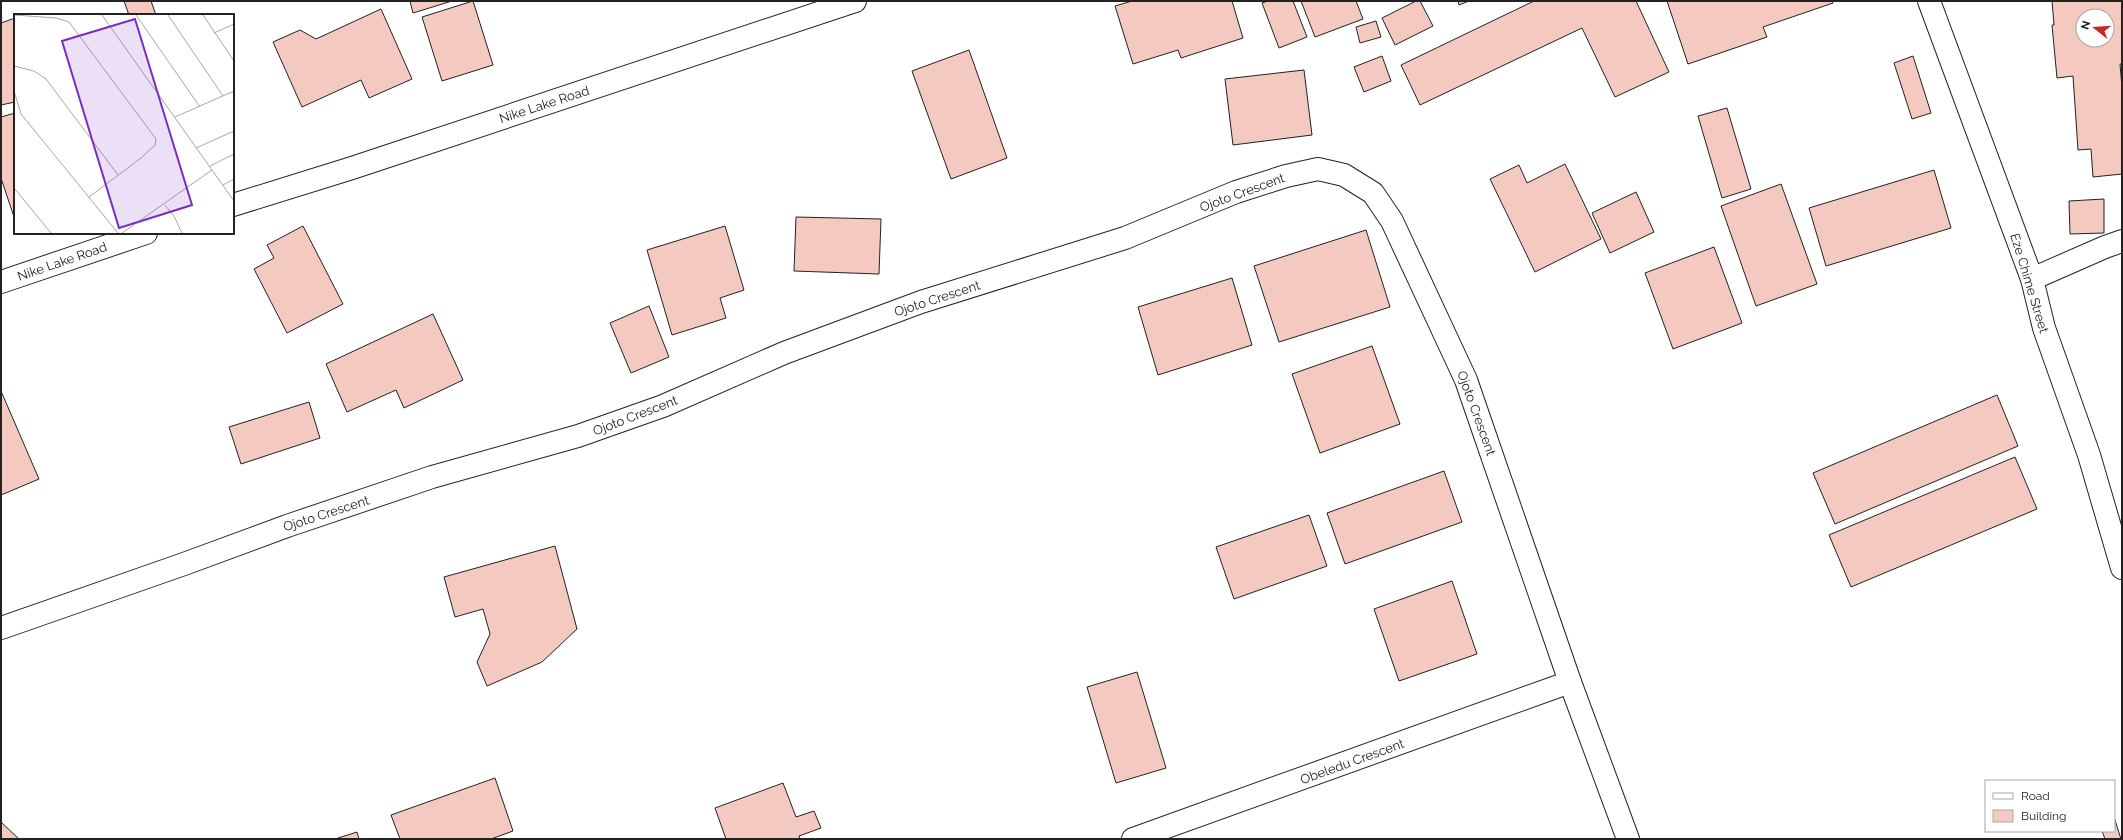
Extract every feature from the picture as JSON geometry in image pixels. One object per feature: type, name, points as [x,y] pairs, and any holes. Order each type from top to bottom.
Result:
[{"type":"street","name":"Nike Lake Road","points":[[234,205],[352,168],[855,1]]},
{"type":"street","name":"Eze Chime Street","points":[[1929,1],[2032,279],[2044,328],[2089,455],[2122,568]]},
{"type":"street","name":"Ojoto Crescent","points":[[1,628],[287,526],[432,477],[578,436],[663,406],[784,353],[921,302],[1125,238],[1236,192],[1286,176],[1318,169],[1344,175],[1373,193],[1392,221],[1466,380],[1570,682],[1628,839]]},
{"type":"street","name":"Nike Lake Road","points":[[1,282],[143,234]]},
{"type":"street","points":[[2032,279],[2105,246],[2122,241]]},
{"type":"street","name":"Obeledu Crescent","points":[[1134,839],[1570,682]]},
{"type":"building","points":[[124,1],[151,1],[156,14],[129,14]]},
{"type":"building","points":[[410,1],[452,1],[413,13]]},
{"type":"building","points":[[473,1],[493,65],[442,81],[422,17]]},
{"type":"building","points":[[1132,1],[1232,1],[1243,38],[1181,58],[1178,50],[1133,64],[1115,6]]},
{"type":"building","points":[[1268,1],[1293,1],[1307,37],[1279,48],[1262,3]]},
{"type":"building","points":[[1301,1],[1356,1],[1363,19],[1315,37]]},
{"type":"building","points":[[1416,1],[1420,1],[1433,26],[1395,45],[1382,18]]},
{"type":"building","points":[[1458,1],[1469,1],[1459,5]]},
{"type":"building","points":[[1534,1],[1636,1],[1669,72],[1615,97],[1582,28],[1420,105],[1401,65]]},
{"type":"building","points":[[1667,1],[1832,1],[1833,3],[1763,27],[1767,37],[1688,64]]},
{"type":"building","points":[[2052,1],[2122,1],[2122,64],[2120,64],[2122,88],[2122,174],[2093,177],[2091,149],[2078,150],[2073,76],[2057,78],[2052,25],[2054,25]]},
{"type":"building","points":[[381,9],[412,79],[369,98],[361,80],[302,107],[273,42],[300,30],[316,39]]},
{"type":"building","points":[[14,18],[14,102],[1,105],[1,23]]},
{"type":"building","points":[[1376,21],[1381,37],[1360,43],[1356,27]]},
{"type":"building","points":[[969,50],[1007,158],[951,179],[912,71]]},
{"type":"building","points":[[1382,56],[1391,81],[1364,92],[1354,67]]},
{"type":"building","points":[[1913,56],[1931,113],[1912,119],[1894,63]]},
{"type":"building","points":[[1304,70],[1312,135],[1233,145],[1225,79]]},
{"type":"building","points":[[1727,108],[1751,189],[1722,198],[1698,116]]},
{"type":"building","points":[[14,113],[14,217],[1,178],[1,117]]},
{"type":"building","points":[[1565,164],[1601,239],[1535,272],[1490,179],[1519,165],[1527,183]]},
{"type":"building","points":[[1934,170],[1951,228],[1826,266],[1809,208]]},
{"type":"building","points":[[1781,184],[1817,284],[1756,306],[1721,206]]},
{"type":"building","points":[[1636,192],[1654,232],[1610,253],[1592,213]]},
{"type":"building","points":[[2104,199],[2104,233],[2070,234],[2069,201]]},
{"type":"building","points":[[796,217],[881,219],[879,274],[794,271]]},
{"type":"building","points":[[303,226],[343,304],[287,333],[254,269],[274,258],[267,245]]},
{"type":"building","points":[[725,226],[744,290],[720,298],[726,318],[672,335],[647,250]]},
{"type":"building","points":[[1366,230],[1390,307],[1279,342],[1254,266]]},
{"type":"building","points":[[1714,247],[1742,323],[1673,349],[1645,273]]},
{"type":"building","points":[[1232,278],[1252,345],[1158,375],[1138,307]]},
{"type":"building","points":[[649,306],[669,357],[631,373],[610,323]]},
{"type":"building","points":[[433,314],[463,380],[404,408],[396,390],[347,412],[326,364]]},
{"type":"building","points":[[1372,346],[1400,424],[1320,453],[1292,374]]},
{"type":"building","points":[[1,391],[39,479],[1,495]]},
{"type":"building","points":[[1997,395],[2018,446],[1835,524],[1813,473]]},
{"type":"building","points":[[309,402],[320,438],[241,464],[229,427]]},
{"type":"building","points":[[2015,457],[2037,509],[1851,587],[1829,535]]},
{"type":"building","points":[[1444,471],[1462,522],[1345,564],[1327,513]]},
{"type":"building","points":[[1309,515],[1327,566],[1234,599],[1216,547]]},
{"type":"building","points":[[555,546],[577,629],[542,662],[487,686],[477,662],[490,634],[483,609],[455,617],[444,577]]},
{"type":"building","points":[[1452,581],[1477,654],[1399,681],[1374,609]]},
{"type":"building","points":[[1137,672],[1166,768],[1116,783],[1087,687]]},
{"type":"building","points":[[495,778],[513,831],[491,839],[400,839],[391,815]]},
{"type":"building","points":[[783,783],[796,817],[814,811],[821,828],[799,836],[800,839],[726,839],[715,808]]},
{"type":"building","points":[[2115,820],[2121,839],[2105,839],[2102,832],[2115,832]]},
{"type":"building","points":[[1,822],[19,839],[1,839]]},
{"type":"building","points":[[357,832],[359,839],[335,839]]}]
